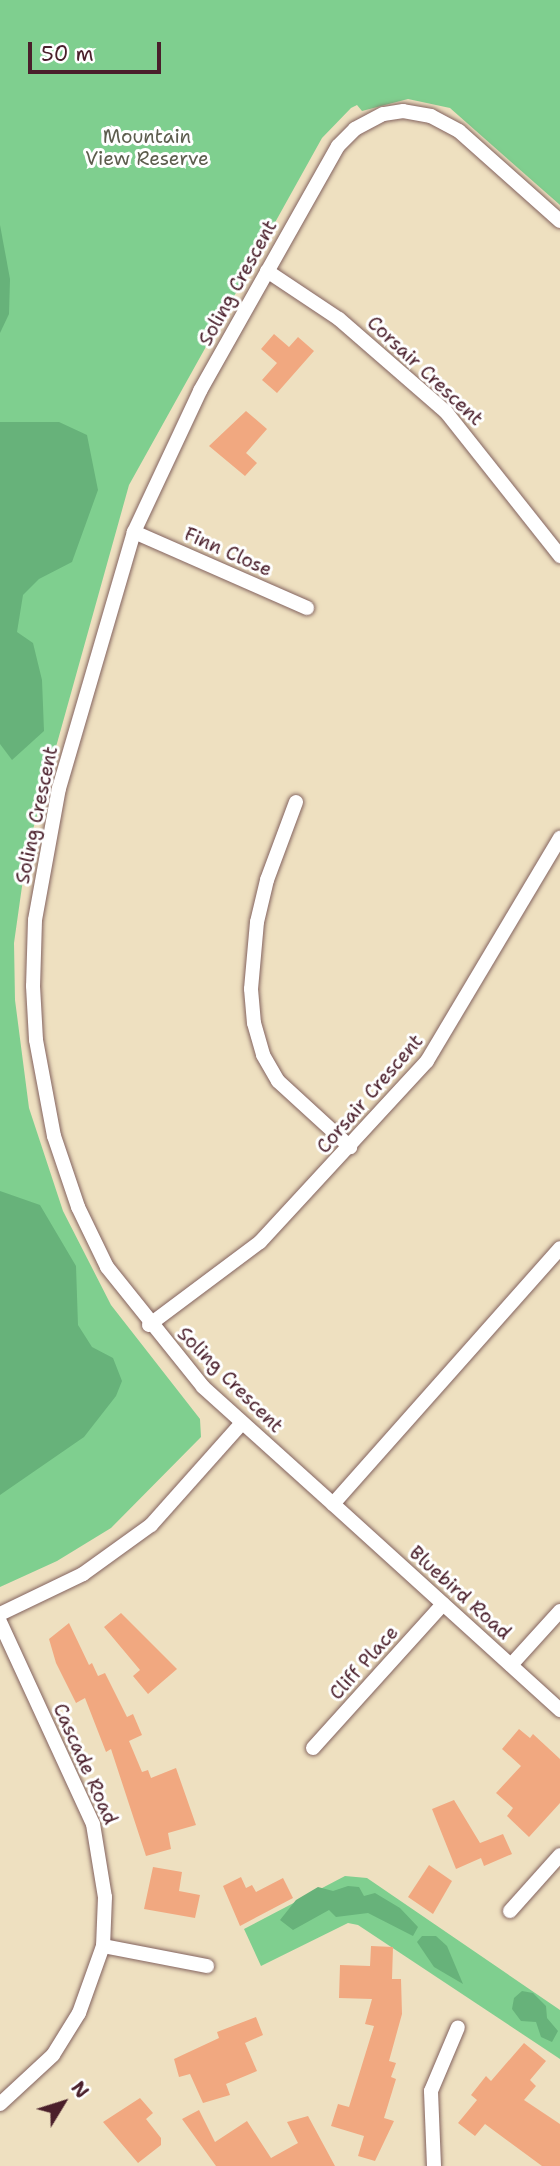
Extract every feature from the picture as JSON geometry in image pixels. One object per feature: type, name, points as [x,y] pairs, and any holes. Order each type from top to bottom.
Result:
[{"type":"street","name":"Soling Crescent","points":[[333,1504],[204,1387],[149,1325],[107,1267],[78,1207],[43,1088],[33,986],[35,920],[59,788],[134,532],[200,391],[338,146],[363,123],[394,112],[416,112],[451,125],[560,221]]},
{"type":"street","name":"Corsair Crescent","points":[[267,271],[339,319],[446,412],[560,556]]},
{"type":"street","name":"Finn Close","points":[[134,532],[307,608]]},
{"type":"street","points":[[296,802],[267,880],[257,922],[251,989],[254,1023],[263,1055],[278,1081],[350,1147]]},
{"type":"street","name":"Corsair Crescent","points":[[149,1325],[260,1242],[350,1147],[441,1042],[560,838]]},
{"type":"street","points":[[333,1504],[560,1248]]},
{"type":"street","points":[[0,1614],[83,1574],[151,1525],[242,1423]]},
{"type":"street","name":"Bluebird Road","points":[[333,1504],[560,1710]]},
{"type":"street","name":"Cliff Place","points":[[313,1748],[443,1604]]},
{"type":"street","points":[[511,1665],[560,1611]]},
{"type":"street","name":"Cascade Road","points":[[0,1622],[93,1824],[104,1879],[103,1946],[86,1997],[62,2042],[32,2077],[0,2104]]},
{"type":"street","points":[[510,1911],[560,1855]]},
{"type":"street","points":[[103,1946],[207,1966]]},
{"type":"street","points":[[434,2166],[431,2091],[458,2027]]},
{"type":"green space","name":"Mountain View Reserve","points":[[0,0],[560,0],[560,205],[450,108],[408,99],[362,111],[357,105],[351,108],[322,138],[129,485],[27,851],[14,943],[15,1000],[29,1108],[63,1211],[111,1305],[200,1419],[201,1437],[111,1528],[57,1561],[0,1587]]},
{"type":"green space","points":[[0,225],[10,279],[9,314],[0,333]]},
{"type":"green space","points":[[0,422],[59,422],[87,435],[98,490],[72,562],[39,579],[23,595],[17,632],[33,643],[42,680],[44,731],[12,760],[0,744]]},
{"type":"green space","points":[[0,1191],[40,1205],[76,1266],[78,1325],[92,1347],[113,1358],[122,1381],[116,1396],[84,1437],[0,1495]]},
{"type":"green space","points":[[345,1876],[367,1878],[560,2010],[560,2059],[358,1925],[348,1923],[261,1966],[244,1929]]},
{"type":"green space","points":[[348,1886],[359,1887],[364,1896],[375,1893],[400,1908],[418,1927],[413,1936],[368,1913],[336,1917],[329,1910],[293,1930],[280,1920],[296,1900],[318,1887],[333,1891]]},
{"type":"green space","points":[[422,1936],[436,1936],[447,1946],[463,1984],[434,1967],[417,1942]]},
{"type":"green space","points":[[522,1991],[533,1993],[546,2006],[547,2018],[558,2031],[552,2042],[541,2037],[536,2022],[521,2021],[512,2009],[514,1998]]},
{"type":"building","points":[[274,334],[289,347],[298,337],[314,351],[277,393],[262,380],[277,363],[261,349]]},
{"type":"building","points":[[246,411],[267,429],[246,453],[257,463],[245,476],[209,446]]},
{"type":"building","points":[[121,1613],[177,1669],[148,1694],[133,1676],[140,1670],[104,1627]]},
{"type":"building","points":[[69,1623],[89,1665],[92,1663],[98,1676],[105,1673],[127,1717],[133,1714],[142,1735],[129,1741],[142,1772],[148,1770],[151,1778],[176,1768],[196,1825],[168,1833],[171,1849],[146,1856],[111,1749],[106,1752],[85,1698],[76,1703],[56,1663],[49,1639]]},
{"type":"building","points":[[519,1729],[530,1738],[533,1734],[560,1759],[560,1803],[529,1837],[507,1816],[513,1808],[496,1793],[521,1766],[502,1749]]},
{"type":"building","points":[[454,1800],[480,1843],[503,1834],[512,1854],[484,1866],[481,1858],[456,1869],[432,1809]]},
{"type":"building","points":[[429,1865],[452,1881],[433,1914],[408,1897]]},
{"type":"building","points":[[153,1867],[182,1872],[179,1891],[200,1895],[195,1918],[144,1909]]},
{"type":"building","points":[[241,1877],[246,1888],[252,1885],[256,1892],[283,1878],[293,1898],[240,1926],[223,1886]]},
{"type":"building","points":[[371,1946],[393,1947],[392,1979],[401,1979],[402,2014],[389,2061],[396,2063],[391,2077],[396,2079],[384,2118],[394,2121],[375,2161],[358,2156],[364,2136],[331,2126],[338,2104],[349,2107],[374,2026],[365,2024],[372,1999],[339,1998],[340,1965],[370,1966]]},
{"type":"building","points":[[256,2017],[263,2035],[245,2043],[257,2071],[226,2084],[230,2095],[203,2103],[190,2074],[179,2077],[174,2059],[219,2038],[217,2032]]},
{"type":"building","points":[[524,2043],[546,2061],[530,2080],[536,2086],[524,2100],[560,2124],[560,2166],[542,2166],[485,2124],[475,2136],[458,2123],[477,2100],[471,2095],[486,2076],[491,2081]]},
{"type":"building","points":[[140,2098],[153,2113],[146,2119],[161,2138],[161,2145],[138,2163],[103,2122]]},
{"type":"building","points":[[199,2110],[215,2142],[247,2121],[271,2158],[298,2143],[287,2122],[308,2116],[335,2166],[216,2166],[182,2119]]}]
